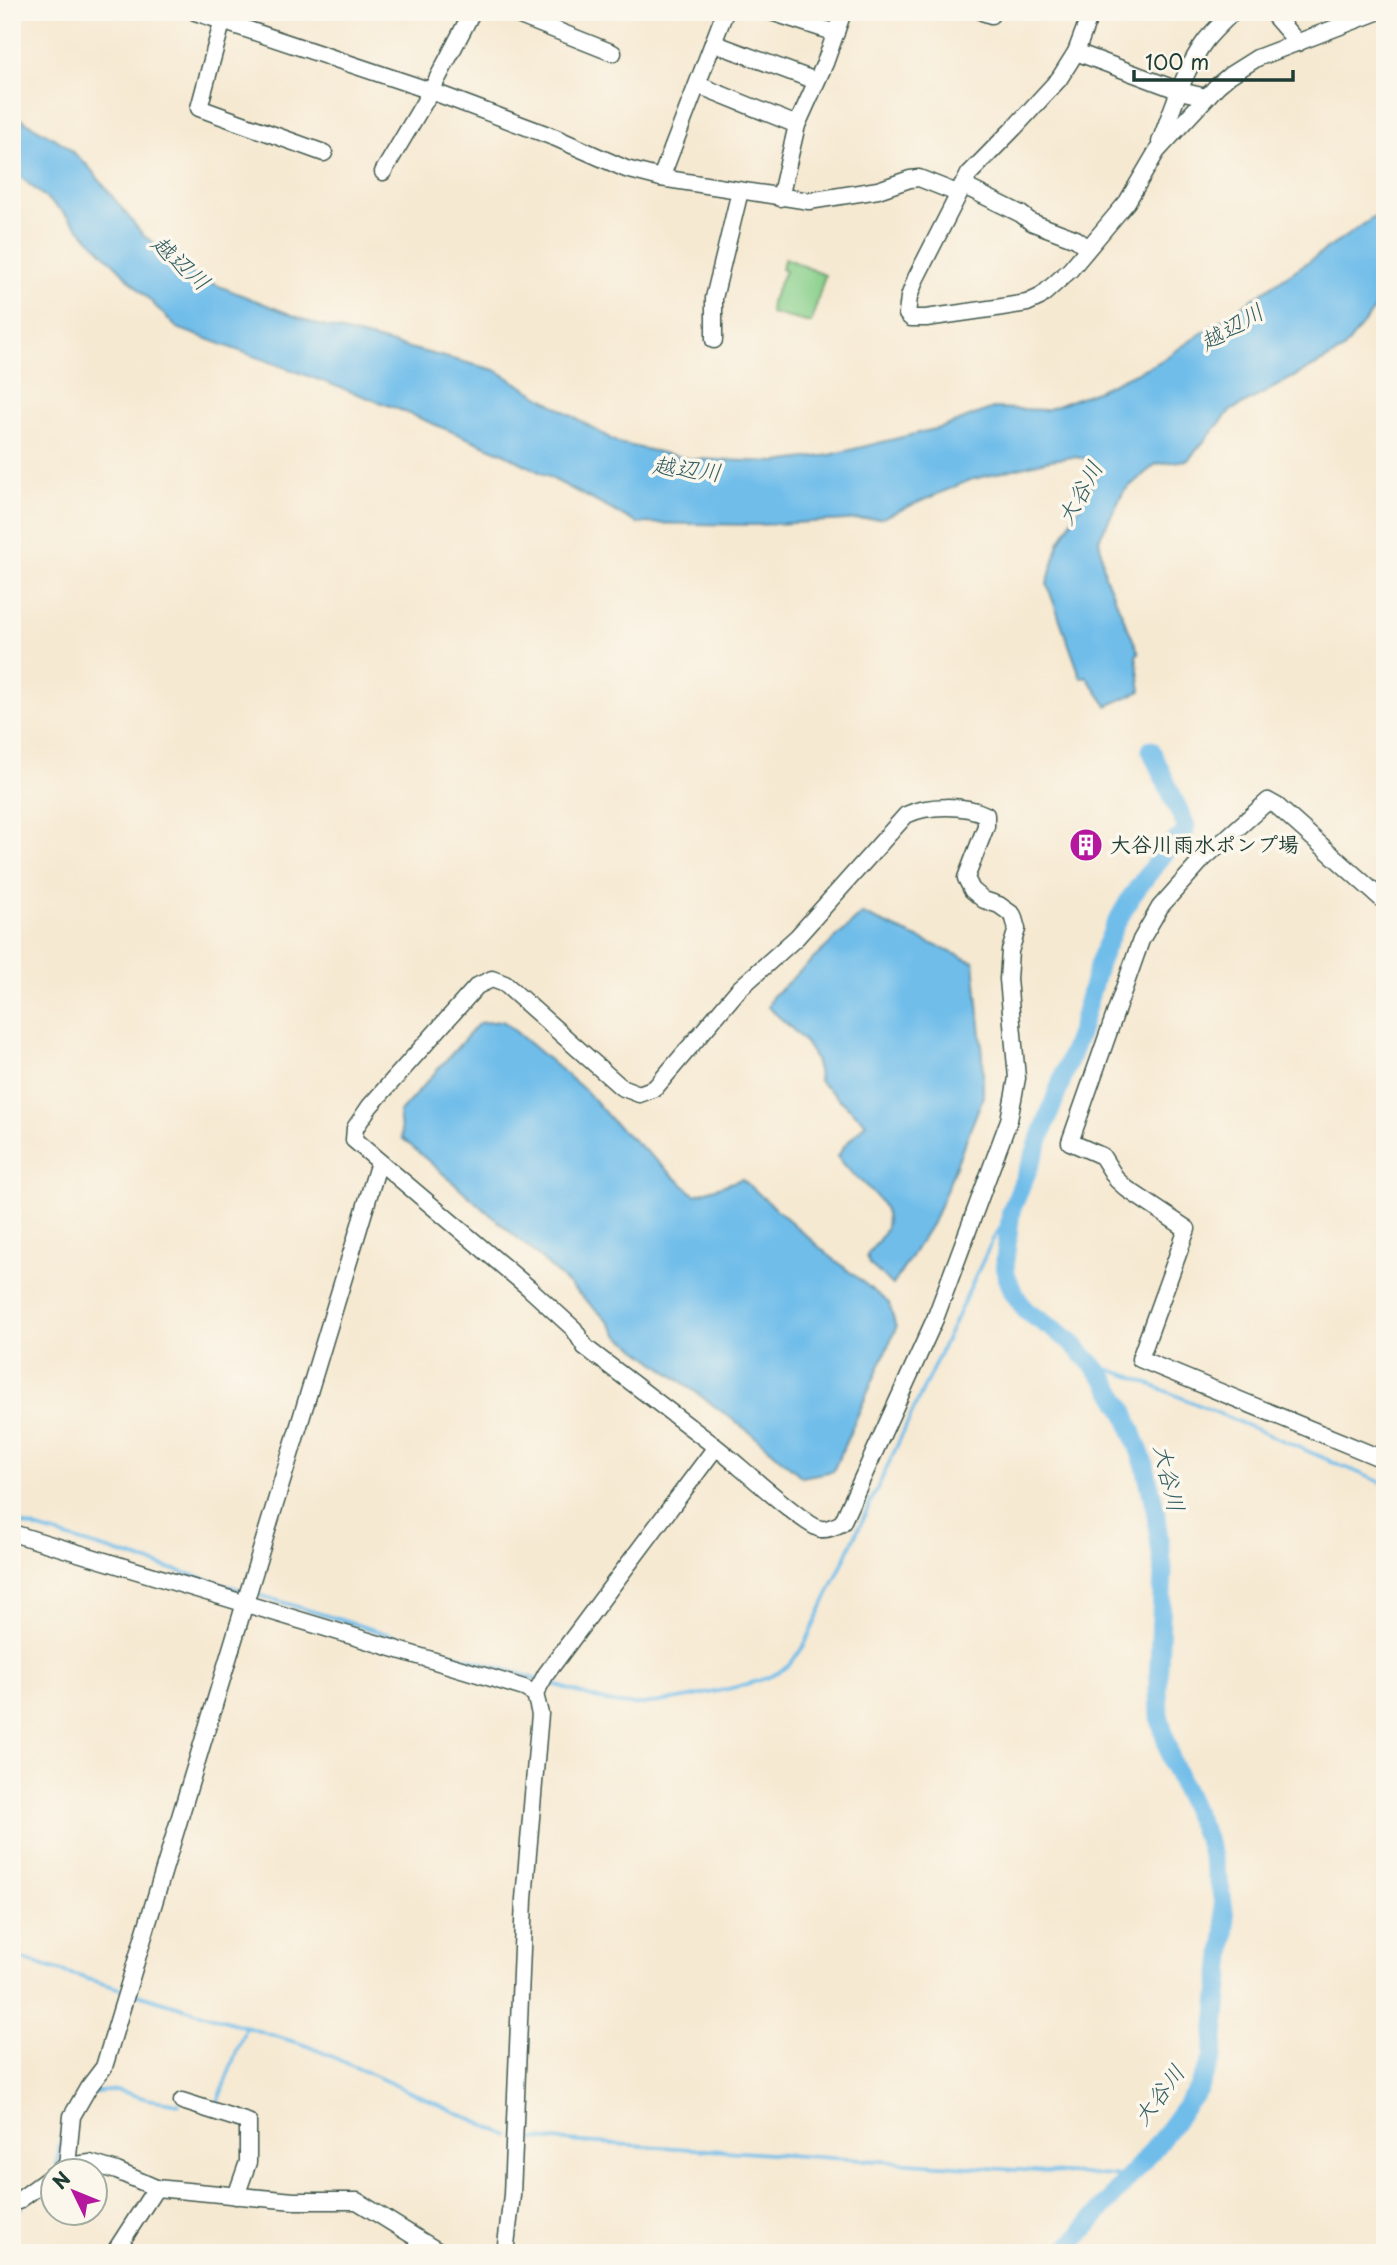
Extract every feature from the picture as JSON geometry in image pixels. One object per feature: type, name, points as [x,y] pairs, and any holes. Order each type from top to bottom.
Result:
[{"type":"street","points":[[195,12],[224,17],[431,91],[556,138],[626,169],[661,178],[809,201],[878,190],[919,178],[960,189],[1021,214],[1031,222],[1076,239],[1088,248]]},
{"type":"street","points":[[383,172],[431,91],[472,12]]},
{"type":"street","points":[[510,12],[613,53]]},
{"type":"street","points":[[661,178],[725,12]]},
{"type":"street","points":[[771,12],[836,33]]},
{"type":"street","points":[[780,198],[797,125],[843,12]]},
{"type":"street","points":[[1091,12],[1076,52],[1049,90],[977,164],[960,189],[916,278],[907,307],[907,314],[911,318],[1027,303],[1054,286],[1127,202],[1157,151],[1180,91],[1206,40],[1233,12]]},
{"type":"street","points":[[1271,12],[1298,43]]},
{"type":"street","points":[[1157,151],[1223,80],[1242,67],[1257,58],[1371,14]]},
{"type":"street","points":[[224,17],[199,108],[324,153]]},
{"type":"street","points":[[713,43],[816,81]]},
{"type":"street","points":[[1076,52],[1180,91],[1206,97]]},
{"type":"street","points":[[698,85],[797,125]]},
{"type":"street","points":[[714,340],[714,298],[740,191]]},
{"type":"street","points":[[1385,902],[1268,801],[1202,860],[1160,907],[1141,940],[1070,1142],[1102,1156],[1126,1189],[1187,1229],[1140,1359],[1385,1460]]},
{"type":"street","points":[[962,808],[986,815],[986,826],[966,878],[972,890],[984,900],[999,905],[1013,915],[1017,929],[1010,951],[1008,979],[1017,1078],[1009,1120],[935,1318],[842,1523],[829,1529],[819,1529],[716,1447],[586,1347],[574,1329],[530,1288],[354,1140],[355,1128],[370,1106],[477,986],[492,979],[505,984],[621,1087],[639,1094],[655,1088],[739,989],[797,937],[906,815],[915,810],[962,808]]},
{"type":"street","points":[[66,2156],[72,2116],[104,2067],[379,1162]]},
{"type":"street","points":[[505,2253],[512,2195],[524,1899],[540,1714],[535,1694],[547,1674],[716,1447]]},
{"type":"street","points":[[12,1534],[524,1688],[535,1694]]},
{"type":"street","points":[[182,2101],[248,2122],[248,2161],[236,2196]]},
{"type":"street","points":[[108,2168],[156,2188],[293,2201],[357,2201],[441,2253]]},
{"type":"street","points":[[12,2203],[18,2202],[38,2187]]},
{"type":"street","points":[[114,2253],[156,2188]]},
{"type":"green space","points":[[785,258],[825,275],[811,323],[770,313],[771,302],[785,271],[781,269]]},
{"type":"water","name":"越辺川","points":[[12,117],[19,118],[64,144],[88,166],[144,236],[168,252],[196,277],[315,324],[495,370],[618,443],[690,459],[777,462],[830,455],[943,427],[993,408],[1046,410],[1099,390],[1159,362],[1385,210],[1385,296],[1342,351],[1230,411],[1188,460],[1156,464],[1124,491],[1099,539],[1105,576],[1139,653],[1136,655],[1141,691],[1107,706],[1086,676],[1081,678],[1047,584],[1059,543],[1099,472],[1091,459],[1072,457],[1050,460],[970,480],[882,518],[757,525],[637,523],[503,453],[393,407],[177,328],[63,212],[12,170]]},
{"type":"water","points":[[862,914],[974,962],[983,1056],[983,1097],[935,1218],[893,1285],[869,1264],[867,1255],[884,1232],[887,1221],[885,1210],[838,1156],[866,1123],[819,1081],[818,1069],[809,1048],[768,1007],[772,997]]},
{"type":"water","points":[[503,1021],[586,1091],[613,1122],[695,1195],[742,1179],[826,1253],[889,1303],[896,1328],[833,1471],[802,1477],[751,1433],[618,1335],[607,1320],[537,1255],[402,1138],[399,1113],[479,1023]]},
{"type":"waterway","name":"大谷川","points":[[1064,2253],[1157,2145],[1198,2089],[1213,2057],[1226,1925],[1221,1890],[1208,1843],[1172,1763],[1159,1715],[1163,1569],[1155,1509],[1145,1466],[1125,1412],[1107,1382],[1069,1340],[1026,1311],[1013,1292],[1006,1274],[1005,1260],[1011,1211],[1080,1031],[1099,963],[1114,927],[1131,897],[1169,846],[1184,835],[1186,826],[1151,750]]},
{"type":"waterway","points":[[547,1682],[620,1704],[653,1703],[767,1678],[779,1672],[797,1656],[805,1644],[992,1241],[1011,1211]]},
{"type":"waterway","points":[[1092,1364],[1135,1378],[1385,1484]]},
{"type":"waterway","points":[[12,1521],[245,1591]]},
{"type":"waterway","points":[[252,1593],[536,1679]]},
{"type":"waterway","points":[[12,1956],[124,1990]]},
{"type":"waterway","points":[[131,1992],[308,2046],[509,2136]]},
{"type":"waterway","points":[[214,2104],[217,2104],[246,2026]]},
{"type":"waterway","points":[[90,2093],[117,2090],[147,2099],[179,2104]]},
{"type":"waterway","points":[[58,2156],[63,2128]]},
{"type":"waterway","points":[[520,2138],[1128,2177]]},
{"type":"waterway","points":[[12,2214],[22,2207]]},
{"type":"waterway","points":[[12,2224],[12,2231]]},
{"type":"place","name":"大谷川雨水ポンプ場","points":[[1086,845]]}]
